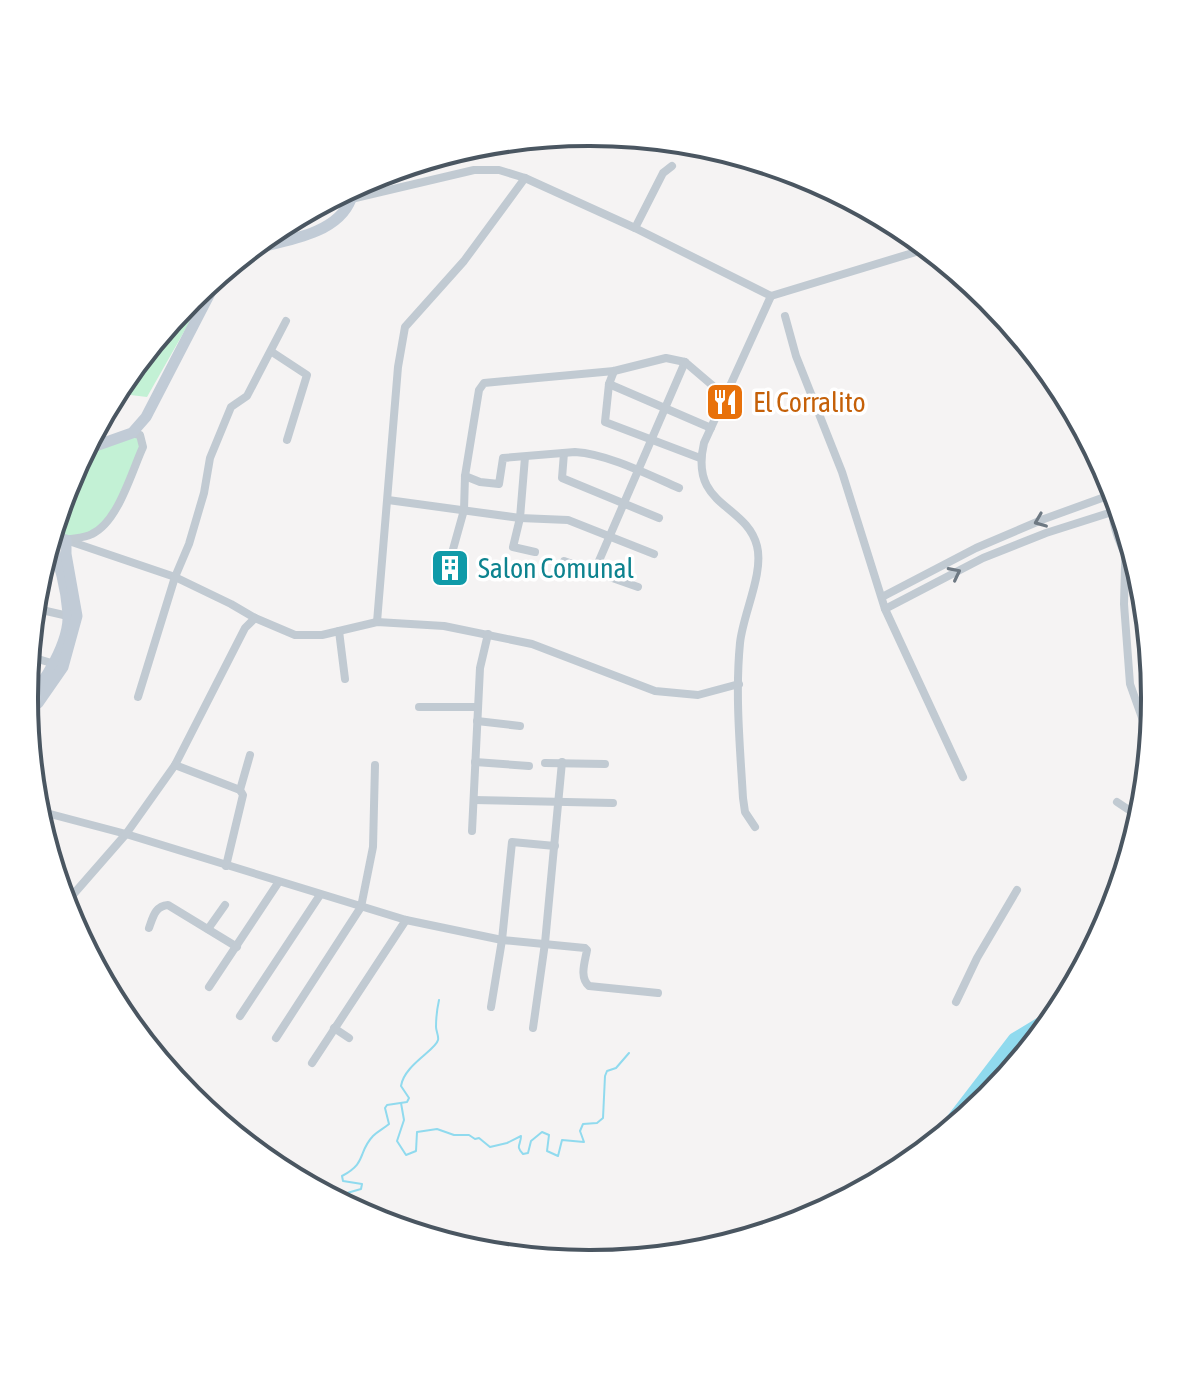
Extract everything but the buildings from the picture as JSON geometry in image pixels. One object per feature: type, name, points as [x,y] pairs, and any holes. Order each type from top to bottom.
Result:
[{"type":"main road","points":[[280,241],[310,233],[340,218],[346,203]]},
{"type":"main road","points":[[100,444],[132,433],[146,417],[205,303]]},
{"type":"main road","points":[[38,703],[59,666],[77,616],[66,540],[62,539]]},
{"type":"main road","points":[[38,689],[59,666],[68,616],[57,557]]},
{"type":"street","points":[[635,228],[663,173],[672,166]]},
{"type":"street","points":[[376,189],[474,170],[499,170],[525,178],[635,228],[771,296],[786,294],[913,251]]},
{"type":"street","points":[[377,622],[398,367],[405,327],[464,261],[525,178]]},
{"type":"street","points":[[755,827],[745,812],[743,798],[739,684],[740,642],[756,574],[758,549],[753,535],[714,497],[705,482],[700,458],[771,296]]},
{"type":"street","points":[[785,316],[796,356],[842,472],[885,609],[963,777]]},
{"type":"street","points":[[138,697],[175,577],[189,544],[204,493],[210,458],[231,407],[247,396],[286,321]]},
{"type":"street","points":[[272,352],[307,375],[287,440]]},
{"type":"street","points":[[456,576],[461,555],[452,553],[464,510],[465,476],[479,390],[484,383],[614,371],[666,358],[685,362],[726,397]]},
{"type":"street","points":[[595,570],[685,362]]},
{"type":"street","points":[[614,371],[609,384],[605,422],[700,458]]},
{"type":"street","points":[[609,384],[711,428]]},
{"type":"street","points":[[66,540],[89,535],[112,518],[143,447],[140,435],[132,433]]},
{"type":"street","points":[[564,453],[562,478],[659,518]]},
{"type":"street","points":[[465,476],[480,482],[499,484],[503,458],[585,453],[679,488]]},
{"type":"street","points":[[525,457],[520,518],[513,547],[535,552]]},
{"type":"street","points":[[463,498],[480,482]]},
{"type":"street","points":[[882,597],[976,548],[1103,497]]},
{"type":"street","points":[[388,500],[520,518],[568,520],[654,554]]},
{"type":"street","points":[[885,609],[983,558],[1109,512]]},
{"type":"street","points":[[66,540],[175,577],[295,635],[322,635],[377,622],[444,626],[532,644],[655,691],[698,695],[739,684]]},
{"type":"street","points":[[976,548],[983,558]]},
{"type":"street","points":[[564,561],[638,587]]},
{"type":"street","points":[[1125,567],[1124,604],[1130,684],[1141,714]]},
{"type":"street","points":[[46,611],[68,616]]},
{"type":"street","points":[[74,893],[126,834],[175,765],[245,628],[255,618]]},
{"type":"street","points":[[339,631],[345,679]]},
{"type":"street","points":[[472,831],[480,668],[488,634]]},
{"type":"street","points":[[39,660],[59,666]]},
{"type":"street","points":[[419,707],[478,707]]},
{"type":"street","points":[[477,721],[520,726]]},
{"type":"street","points":[[240,790],[250,755]]},
{"type":"street","points":[[475,762],[529,766]]},
{"type":"street","points":[[533,1028],[545,943],[562,762]]},
{"type":"street","points":[[545,763],[605,764]]},
{"type":"street","points":[[175,765],[240,790],[243,795],[226,866]]},
{"type":"street","points":[[276,1038],[361,907],[373,847],[375,765]]},
{"type":"street","points":[[474,800],[613,803]]},
{"type":"street","points":[[1117,802],[1129,810]]},
{"type":"street","points":[[51,814],[126,834],[406,920],[502,940],[587,950],[583,974],[589,986],[658,993]]},
{"type":"street","points":[[491,1007],[502,940],[512,842],[555,846]]},
{"type":"street","points":[[209,987],[278,883]]},
{"type":"street","points":[[956,1002],[977,958],[1017,890]]},
{"type":"street","points":[[240,1016],[320,895]]},
{"type":"street","points":[[149,928],[156,911],[162,905],[168,905],[237,947]]},
{"type":"street","points":[[208,929],[225,905]]},
{"type":"street","points":[[312,1063],[406,920]]},
{"type":"street","points":[[334,1028],[349,1038]]},
{"type":"green space","points":[[194,314],[147,397],[129,395],[152,362]]},
{"type":"green space","points":[[140,435],[143,447],[112,518],[89,535],[62,536],[80,487],[99,446]]},
{"type":"waterway","points":[[346,1193],[361,1189],[362,1184],[343,1181],[342,1176],[356,1166],[373,1136],[389,1124],[387,1105],[407,1102],[409,1098],[401,1086],[403,1078],[438,1040],[436,1023],[439,1000]]},
{"type":"waterway","points":[[969,1097],[1014,1039],[1031,1029]]},
{"type":"waterway","points":[[401,1103],[404,1120],[397,1141],[406,1155],[416,1151],[417,1132],[437,1129],[479,1138],[490,1147],[521,1136],[519,1147],[523,1154],[528,1153],[531,1141],[542,1132],[549,1135],[547,1151],[558,1156],[562,1140],[584,1142],[580,1131],[583,1124],[597,1123],[603,1118],[605,1076],[629,1053]]},
{"type":"place","name":"El Corralito","points":[[725,402]]},
{"type":"place","name":"Salon Comunal","points":[[450,568]]}]
